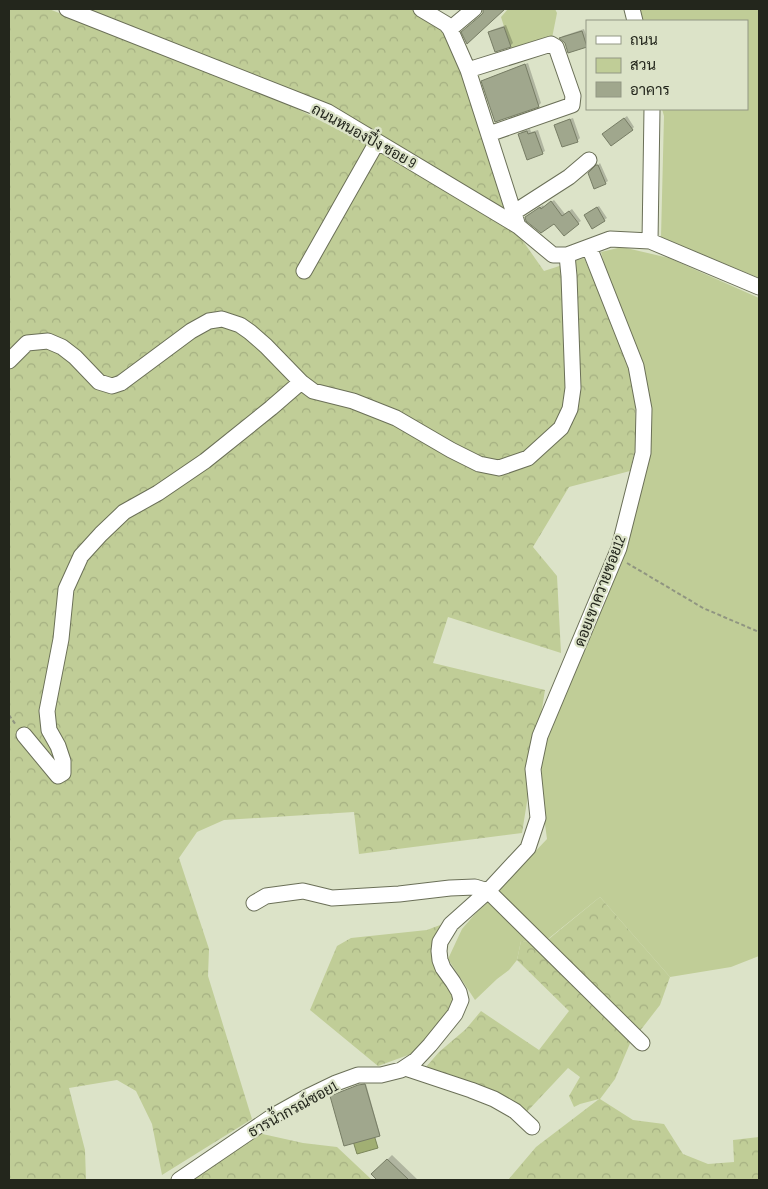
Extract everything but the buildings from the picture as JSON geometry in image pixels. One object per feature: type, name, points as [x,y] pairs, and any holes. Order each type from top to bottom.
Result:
[{"type":"street","name":"ถนนหนองปึ๋ง ซอย 9","points":[[67,9],[328,112],[377,142],[516,219],[553,255],[566,255]]},
{"type":"street","points":[[421,9],[446,24],[450,29],[468,70],[516,219],[589,160]]},
{"type":"street","points":[[450,29],[474,9]]},
{"type":"street","points":[[468,70],[551,44],[556,47],[573,96],[572,104],[489,134]]},
{"type":"street","points":[[650,241],[652,110]]},
{"type":"street","points":[[304,271],[377,142]]},
{"type":"street","points":[[9,361],[27,343],[48,341],[62,346],[99,382],[112,386],[122,383],[191,331],[208,321],[222,319],[240,325],[250,332],[301,382],[313,391],[353,401],[396,418],[479,464],[499,468],[528,458],[561,428],[570,409],[573,388],[569,276],[566,255],[610,239],[650,241],[759,287]]},
{"type":"street","name":"ดอยเขาควายซอย12","points":[[488,891],[528,848],[538,818],[533,770],[540,736],[619,548],[643,453],[644,409],[636,366],[588,247]]},
{"type":"street","points":[[24,735],[58,776],[63,773],[63,762],[58,746],[49,730],[47,711],[61,639],[66,589],[81,556],[100,534],[124,512],[158,493],[205,461],[301,382]]},
{"type":"street","points":[[254,903],[266,896],[303,891],[332,898],[398,894],[450,888],[475,887],[488,891],[642,1043]]},
{"type":"street","name":"ธารน้ำกรณ์ซอย1","points":[[179,1180],[273,1116],[314,1094],[358,1075],[381,1075],[405,1068],[416,1060],[455,1014],[461,1000],[459,992],[443,968],[440,960],[440,942],[450,924],[488,891]]},
{"type":"street","points":[[405,1068],[494,1099],[515,1111],[532,1127]]},
{"type":"path","points":[[616,556],[703,608],[759,632]]},
{"type":"green space","points":[[9,9],[49,9],[284,102],[405,164],[518,234],[544,271],[584,258],[621,341],[635,394],[636,445],[630,471],[569,487],[533,547],[557,576],[561,653],[448,617],[433,663],[545,690],[522,833],[359,854],[354,812],[224,820],[197,832],[179,858],[209,949],[208,976],[252,1119],[162,1175],[152,1124],[136,1091],[117,1080],[69,1088],[85,1150],[86,1180],[9,1180]]},
{"type":"green space","points":[[67,9],[414,9],[450,29],[518,226],[328,112]]},
{"type":"green space","points":[[508,9],[555,9],[557,13],[552,38],[511,49],[501,17]]},
{"type":"green space","points":[[640,9],[759,9],[759,278],[661,237],[664,116],[662,110],[748,110],[748,20],[642,20]]},
{"type":"green space","points":[[622,247],[669,258],[759,298],[759,956],[731,967],[670,977],[600,897],[543,943],[494,895],[547,839],[542,802],[541,753],[582,651],[649,425],[601,252]]},
{"type":"green space","points":[[600,897],[670,977],[660,1005],[631,1041],[615,1079],[600,1099],[633,1120],[664,1124],[683,1154],[708,1164],[734,1162],[733,1140],[759,1137],[759,1180],[508,1180],[536,1147],[599,1099],[574,1107],[569,1096],[580,1077],[568,1068],[522,1117],[436,1076],[426,1067],[439,1052],[466,1029],[481,1011],[539,1050],[569,1011],[517,960],[521,941],[544,943]]},
{"type":"green space","points":[[488,902],[529,942],[521,941],[517,960],[509,970],[475,1000],[448,959],[462,929]]},
{"type":"green space","points":[[448,922],[435,939],[455,998],[453,1011],[424,1044],[411,1054],[378,1066],[310,1010],[337,946],[351,938],[427,930]]},
{"type":"green space","points":[[258,1133],[303,1143],[337,1147],[372,1180],[188,1180]]},
{"type":"shaded area","points":[[360,1089],[378,1148],[357,1154],[339,1096]]}]
